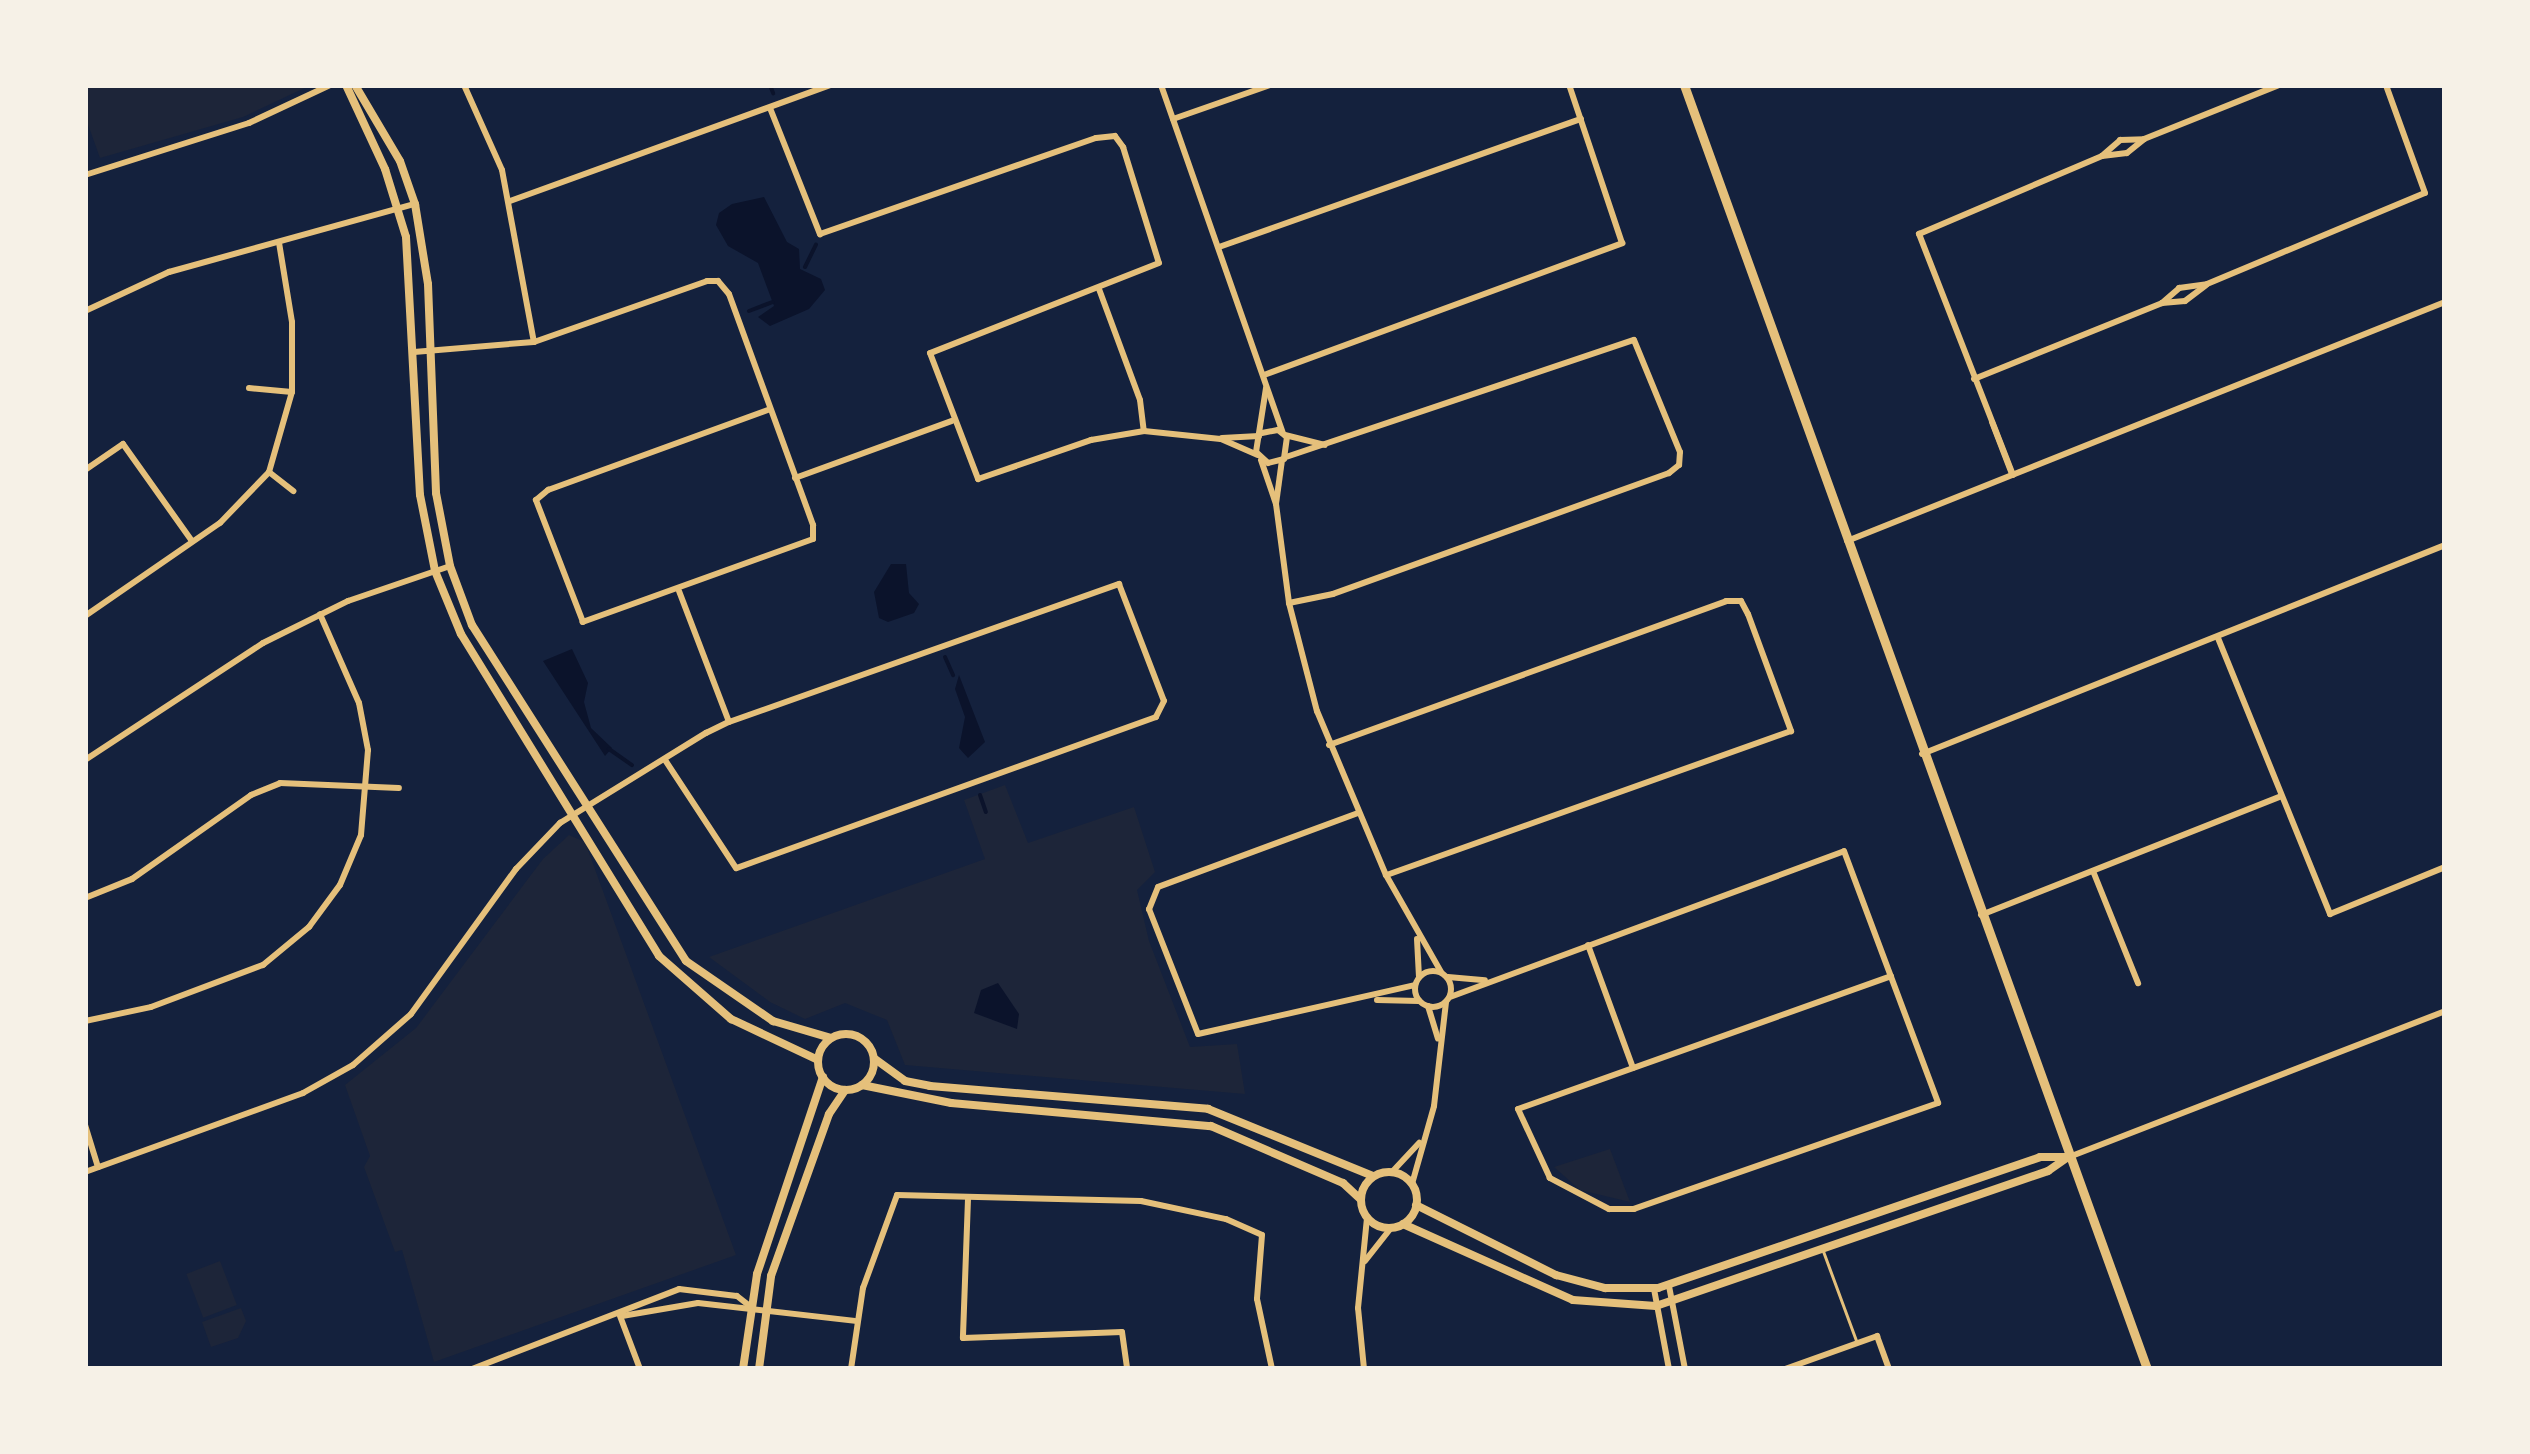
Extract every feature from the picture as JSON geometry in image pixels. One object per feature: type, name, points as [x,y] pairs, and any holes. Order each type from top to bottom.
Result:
[{"type":"main road","points":[[1684,85],[1845,542],[2147,1369]]},
{"type":"street","points":[[85,175],[249,123],[330,85]]},
{"type":"street","points":[[346,85],[399,210],[410,261],[418,476],[436,571],[472,654],[635,922],[680,980],[731,1019],[818,1060]]},
{"type":"street","points":[[356,85],[400,161],[415,204],[426,257],[436,494],[450,566],[472,625],[686,961],[772,1021],[831,1038],[861,1037],[875,1059],[904,1080],[930,1086],[1208,1109],[1374,1176],[1392,1172],[1420,1142]]},
{"type":"street","points":[[464,85],[510,200],[534,342]]},
{"type":"street","points":[[510,200],[831,85]]},
{"type":"street","points":[[1162,85],[1284,434],[1276,504]]},
{"type":"street","points":[[1173,120],[1270,85]]},
{"type":"street","points":[[1264,374],[1622,244],[1568,85]]},
{"type":"street","points":[[2102,156],[2120,140],[2144,138],[2279,85]]},
{"type":"street","points":[[2162,304],[2178,288],[2206,284],[2425,193],[2386,85]]},
{"type":"street","points":[[770,108],[820,234],[1114,136],[1159,263],[930,354],[952,420],[978,479],[1091,440],[1144,431],[1220,439],[1284,434],[1326,445]]},
{"type":"street","points":[[1219,247],[1580,119]]},
{"type":"street","points":[[2012,475],[2011,458],[1990,420],[1919,234],[2102,156],[2127,154],[2144,138]]},
{"type":"street","points":[[85,311],[169,272],[415,204]]},
{"type":"street","points":[[85,616],[192,541],[269,472],[292,392],[292,322],[279,243]]},
{"type":"street","points":[[414,352],[534,342],[718,280],[770,409],[813,539],[680,591],[583,622],[536,500],[548,490],[770,409]]},
{"type":"street","points":[[1974,378],[2162,304],[2185,301],[2206,284]]},
{"type":"street","points":[[1098,289],[1140,400],[1144,431]]},
{"type":"street","points":[[1845,542],[2445,302]]},
{"type":"street","points":[[1220,439],[1259,457],[1284,458],[1634,340],[1680,452],[1679,465],[1334,594],[1289,603]]},
{"type":"street","points":[[1266,387],[1259,457],[1276,504],[1289,603],[1328,745],[1417,938],[1443,974],[1448,1000],[1439,1040],[1434,1106],[1420,1142],[1412,1184],[1416,1205],[1403,1224],[1391,1228],[1364,1261]]},
{"type":"street","points":[[248,388],[292,392]]},
{"type":"street","points":[[795,478],[952,420]]},
{"type":"street","points":[[85,470],[123,444],[192,541]]},
{"type":"street","points":[[269,472],[293,491]]},
{"type":"street","points":[[1922,754],[2445,544]]},
{"type":"street","points":[[85,760],[263,643],[320,614],[450,566]]},
{"type":"street","points":[[85,1172],[303,1093],[354,1066],[411,1014],[516,869],[572,815],[729,722],[1119,584],[1164,711],[736,868],[665,760]]},
{"type":"street","points":[[680,591],[729,722]]},
{"type":"street","points":[[1328,745],[1726,601],[1741,601],[1791,731],[1386,875]]},
{"type":"street","points":[[85,1022],[201,990],[290,945],[340,885],[362,835],[369,785],[359,703],[320,614]]},
{"type":"street","points":[[2218,638],[2330,914],[2445,867]]},
{"type":"street","points":[[85,898],[132,879],[251,796],[280,783],[399,788]]},
{"type":"street","points":[[1981,916],[2281,796]]},
{"type":"street","points":[[1358,812],[1158,887],[1148,897],[1198,1034],[1376,999],[1415,985]]},
{"type":"street","points":[[1428,1006],[1486,980],[1844,852],[1938,1103],[1634,1209],[1609,1209],[1550,1178],[1518,1109],[1890,976]]},
{"type":"street","points":[[2093,871],[2138,984]]},
{"type":"street","points":[[1417,938],[1419,977],[1415,985],[1419,1001]]},
{"type":"street","points":[[1588,946],[1633,1068]]},
{"type":"street","points":[[1419,977],[1443,974],[1486,980]]},
{"type":"street","points":[[1376,999],[1419,1001],[1428,1006],[1439,1040]]},
{"type":"street","points":[[1403,1224],[1573,1300],[1658,1305],[2048,1171],[2068,1157],[2445,1011]]},
{"type":"street","points":[[743,1369],[751,1306],[823,1077],[818,1060],[831,1038]]},
{"type":"street","points":[[862,1085],[875,1059]]},
{"type":"street","points":[[823,1077],[845,1090]]},
{"type":"street","points":[[759,1369],[766,1308],[783,1240],[829,1114],[845,1090],[862,1085],[952,1102],[1211,1126],[1344,1183],[1360,1198],[1367,1218],[1358,1308],[1364,1369]]},
{"type":"street","points":[[85,1124],[98,1167]]},
{"type":"street","points":[[1416,1205],[1556,1275],[1605,1288],[1654,1288],[2040,1157],[2068,1157]]},
{"type":"street","points":[[1392,1172],[1412,1184]]},
{"type":"street","points":[[1360,1198],[1374,1176]]},
{"type":"street","points":[[851,1369],[856,1322],[897,1194],[1141,1201],[1226,1219],[1262,1235],[1256,1299],[1272,1369]]},
{"type":"street","points":[[968,1199],[963,1338],[1122,1332],[1127,1369]]},
{"type":"street","points":[[1367,1218],[1391,1228]]},
{"type":"street","points":[[1668,1286],[1685,1369]]},
{"type":"street","points":[[1654,1288],[1670,1369]]},
{"type":"street","points":[[472,1369],[620,1316],[670,1292],[705,1290],[751,1306]]},
{"type":"street","points":[[670,1292],[674,1307]]},
{"type":"street","points":[[620,1316],[674,1307],[751,1306],[856,1322]]},
{"type":"street","points":[[620,1316],[640,1369]]},
{"type":"street","points":[[1785,1369],[1877,1336],[1889,1369]]},
{"type":"lane","points":[[1823,1249],[1857,1343]]},
{"type":"shaded area","points":[[85,85],[311,85],[243,117],[100,158],[85,116]]},
{"type":"shaded area","points":[[764,197],[787,242],[799,249],[800,269],[821,279],[825,290],[809,309],[770,326],[758,317],[774,306],[758,263],[728,246],[716,225],[719,213],[732,204]]},
{"type":"shaded area","points":[[891,564],[906,564],[909,593],[919,604],[914,613],[888,622],[879,618],[874,592]]},
{"type":"shaded area","points":[[572,649],[588,683],[584,702],[591,728],[612,748],[605,756],[543,661]]},
{"type":"shaded area","points":[[959,675],[985,742],[968,758],[959,748],[965,717],[955,689]]},
{"type":"shaded area","points":[[1005,785],[1028,843],[1134,807],[1155,872],[1137,890],[1149,941],[1190,1047],[1237,1044],[1245,1094],[905,1065],[887,1020],[845,1003],[805,1019],[770,1002],[709,957],[985,859],[964,800]]},
{"type":"shaded area","points":[[569,835],[585,842],[736,1255],[434,1362],[402,1250],[395,1252],[364,1167],[370,1156],[345,1085],[416,1028],[543,859]]},
{"type":"shaded area","points":[[998,983],[1019,1014],[1017,1029],[974,1013],[981,990]]},
{"type":"shaded area","points":[[1610,1149],[1630,1202],[1580,1190],[1554,1167]]},
{"type":"shaded area","points":[[220,1261],[237,1305],[203,1318],[186,1274]]},
{"type":"shaded area","points":[[241,1308],[246,1321],[238,1338],[211,1347],[202,1322]]},
{"type":"waterway","points":[[770,85],[773,93]]},
{"type":"waterway","points":[[805,267],[816,244]]},
{"type":"waterway","points":[[749,311],[772,302]]},
{"type":"waterway","points":[[945,657],[953,675]]},
{"type":"waterway","points":[[609,749],[632,765]]},
{"type":"waterway","points":[[980,795],[986,812]]}]
